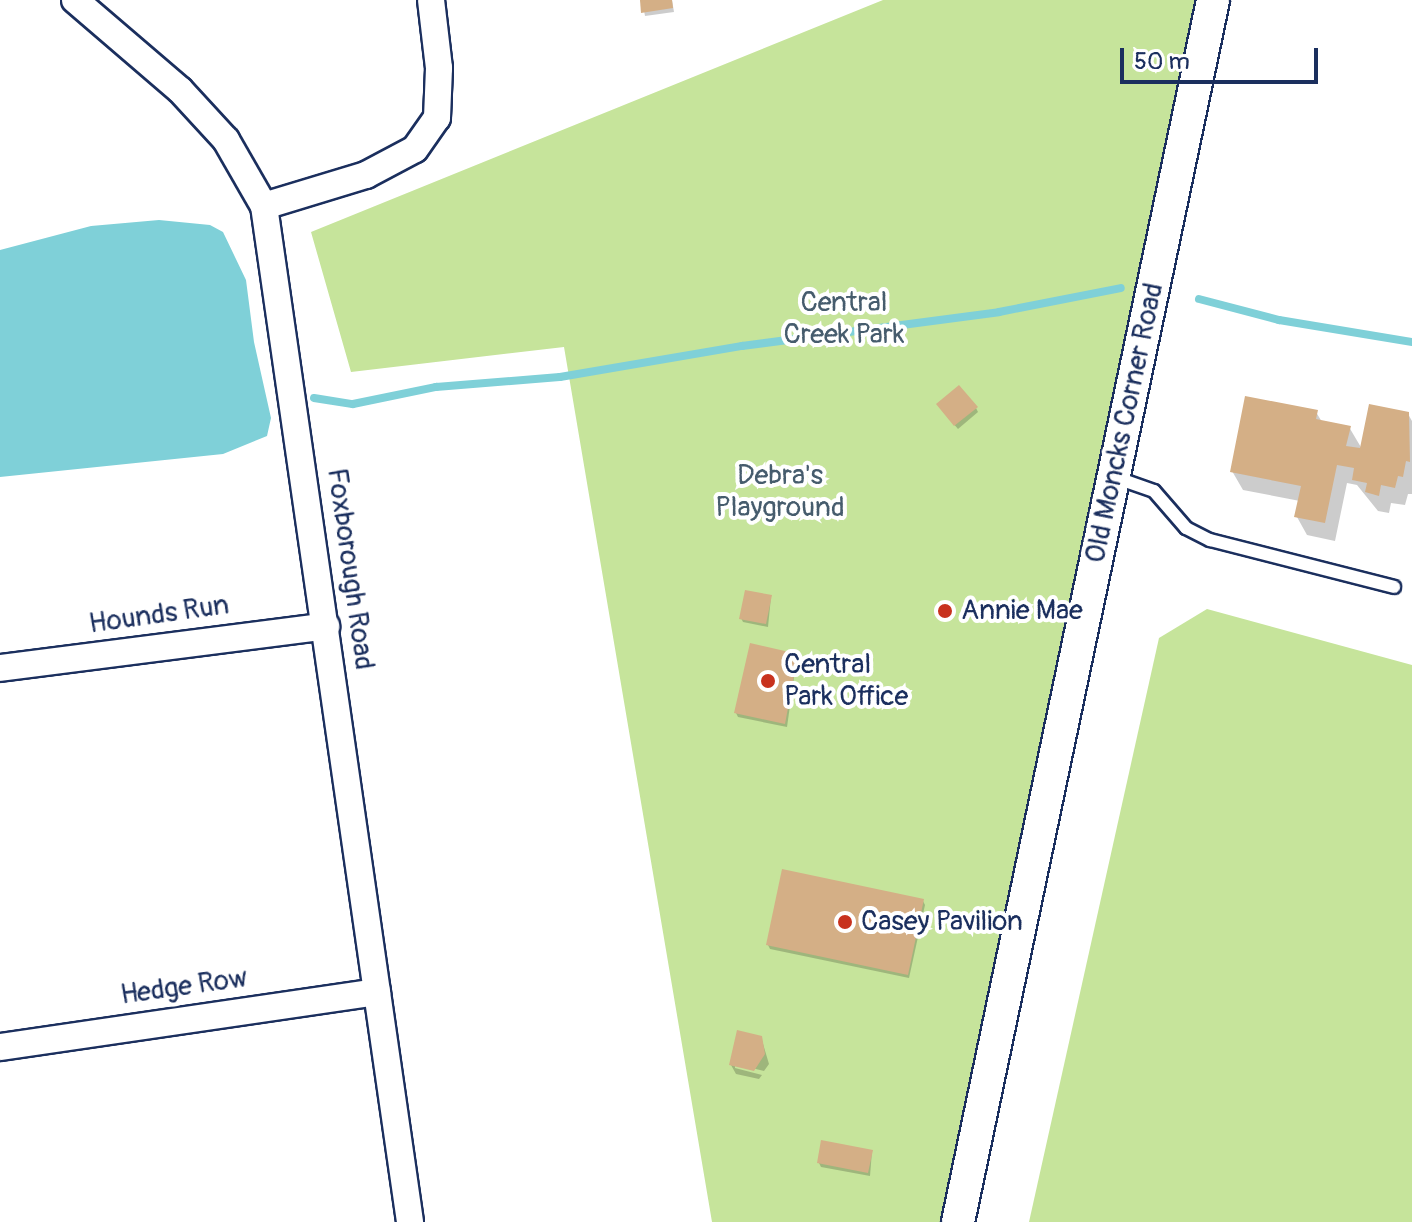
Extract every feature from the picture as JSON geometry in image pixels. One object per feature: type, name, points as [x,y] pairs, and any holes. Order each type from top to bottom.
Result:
[{"type":"street","name":"Foxborough Road","points":[[75,0],[180,90],[208,120],[226,140],[264,206],[410,1222]]},
{"type":"street","points":[[264,206],[366,175],[415,149],[437,118],[439,68],[431,0]]},
{"type":"street","name":"Old Moncks Corner Road","points":[[958,1222],[1213,0]]},
{"type":"street","name":"Hounds Run","points":[[0,668],[326,626]]},
{"type":"street","name":"Hedge Row","points":[[0,1047],[377,992]]},
{"type":"lane","points":[[1114,477],[1154,491],[1186,528],[1210,540],[1394,587]]},
{"type":"green space","name":"Central Creek Park","points":[[883,0],[1198,0],[942,1222],[712,1222],[564,347],[351,372],[311,232]]},
{"type":"green space","points":[[1207,609],[1412,665],[1412,1222],[1029,1222],[1159,638]]},
{"type":"water","points":[[159,220],[210,225],[223,232],[246,280],[254,342],[271,418],[267,436],[223,454],[0,477],[0,250],[91,226]]},
{"type":"building","points":[[640,0],[672,0],[673,8],[641,13]]},
{"type":"building","points":[[959,385],[978,407],[954,426],[936,404]]},
{"type":"building","points":[[1245,396],[1318,410],[1316,419],[1351,426],[1346,446],[1360,448],[1369,404],[1409,412],[1410,462],[1406,461],[1403,477],[1398,476],[1395,488],[1381,485],[1379,496],[1365,492],[1367,483],[1352,480],[1354,468],[1337,465],[1325,523],[1294,517],[1301,486],[1230,472]]},
{"type":"building","points":[[745,590],[772,595],[766,624],[739,619]]},
{"type":"building","name":"Central Park Office","points":[[750,643],[798,654],[785,724],[734,713]]},
{"type":"building","name":"Casey Pavilion","points":[[782,869],[924,899],[908,975],[766,945]]},
{"type":"building","points":[[737,1030],[762,1036],[765,1054],[754,1071],[729,1065]]},
{"type":"building","points":[[821,1140],[873,1150],[868,1173],[817,1163]]},
{"type":"waterway","points":[[314,398],[353,404],[436,387],[560,377],[742,346],[999,312],[1121,288]]},
{"type":"waterway","points":[[1199,299],[1279,320],[1412,342]]},
{"type":"place","name":"Annie Mae","points":[[945,611]]},
{"type":"place","name":"Central Park Office","points":[[768,681]]},
{"type":"place","name":"Casey Pavilion","points":[[845,922]]},
{"type":"park label","name":"Debra's Playground","points":[[780,492]]}]
